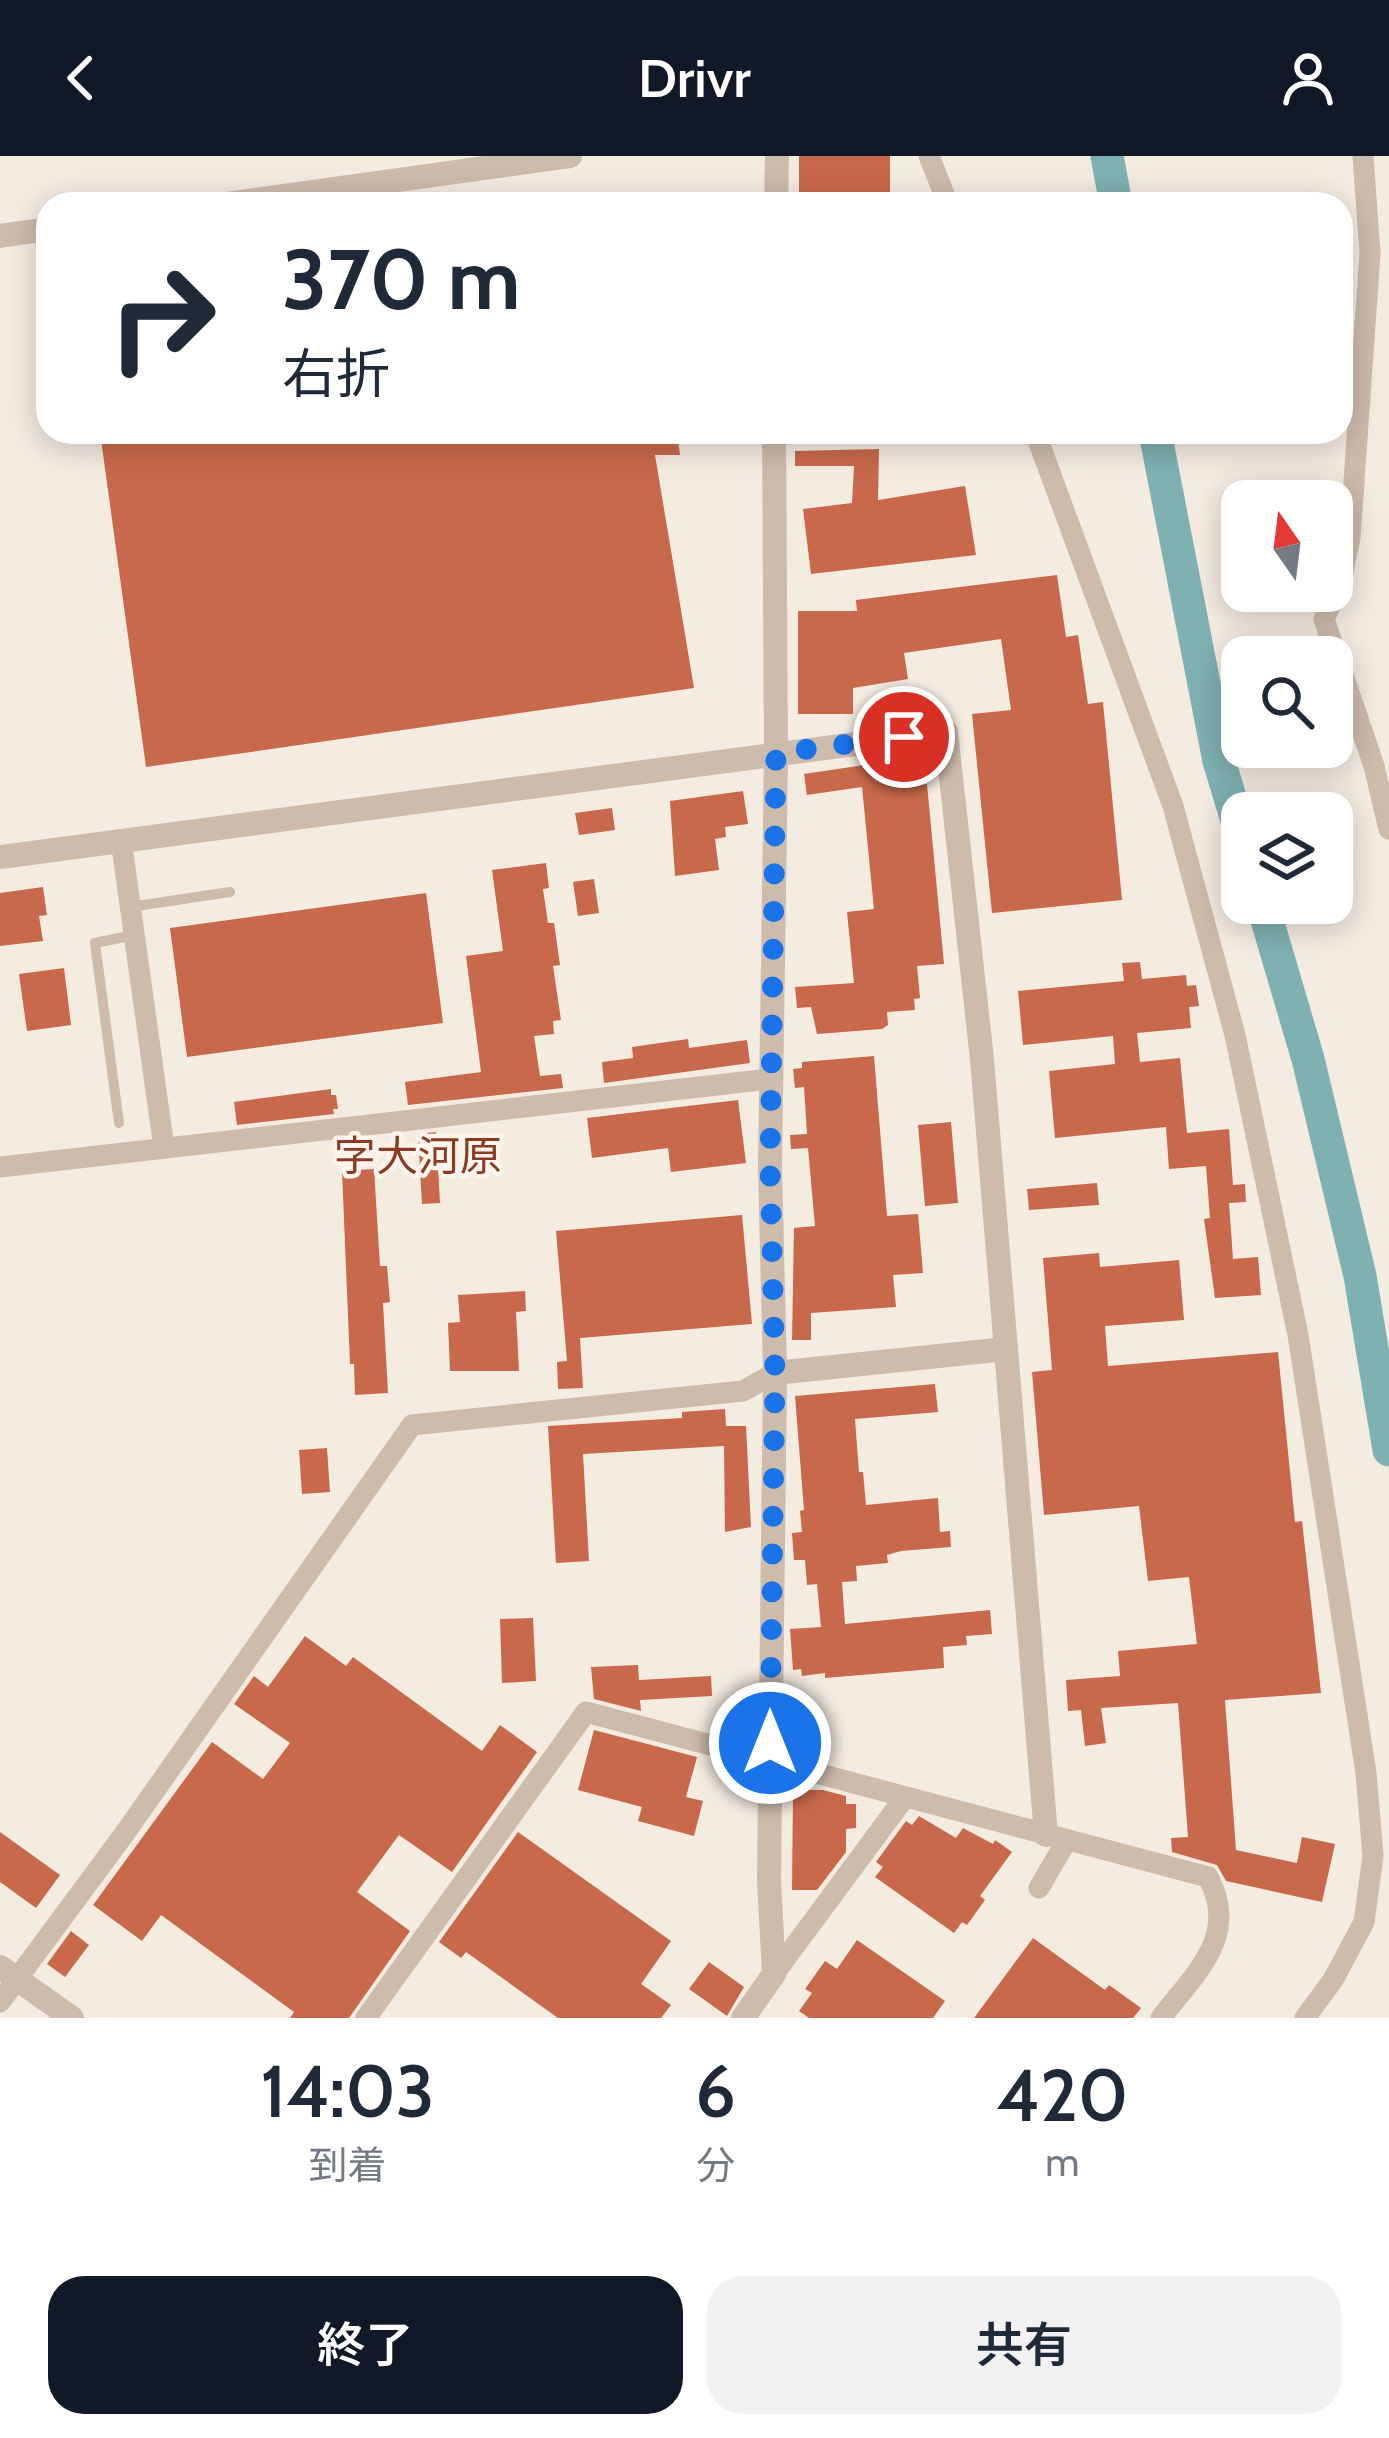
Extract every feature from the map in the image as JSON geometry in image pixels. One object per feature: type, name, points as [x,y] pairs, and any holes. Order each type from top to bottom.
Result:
[{"type":"street","points":[[313,192],[570,156]]},
{"type":"street","points":[[776,156],[776,192]]},
{"type":"street","points":[[928,156],[943,192]]},
{"type":"street","points":[[1363,156],[1370,254],[1350,538],[1341,582],[1324,620],[1374,766],[1389,829]]},
{"type":"street","points":[[0,236],[36,231]]},
{"type":"street","points":[[774,444],[776,753],[770,1079],[775,1373],[769,1881],[774,1974]]},
{"type":"street","points":[[1038,444],[1173,806],[1235,1035],[1298,1335],[1366,1773],[1373,1856],[1364,1922],[1334,1979],[1304,2018]]},
{"type":"street","points":[[0,857],[946,732],[1056,1838],[1039,1888]]},
{"type":"street","points":[[121,840],[164,1148]]},
{"type":"street","points":[[0,1167],[770,1079]]},
{"type":"street","points":[[0,2002],[8,1973],[125,1833],[412,1425],[743,1391],[775,1373],[1006,1348]]},
{"type":"street","points":[[366,2018],[586,1712],[1208,1877],[1215,1890],[1220,1932],[1161,2018]]},
{"type":"street","points":[[743,2018],[905,1797]]},
{"type":"street","points":[[8,1973],[72,2018]]},
{"type":"lane","points":[[130,907],[230,892]]},
{"type":"lane","points":[[119,1123],[95,943],[134,935]]},
{"type":"building","points":[[799,156],[890,156],[890,192],[799,192]]},
{"type":"building","points":[[102,444],[679,444],[680,455],[655,455],[694,688],[146,767]]},
{"type":"building","points":[[879,449],[878,500],[965,486],[976,555],[811,574],[803,509],[852,503],[854,466],[795,466],[795,451]]},
{"type":"building","points":[[1057,575],[1066,637],[1078,635],[1088,704],[1103,702],[1122,900],[992,913],[972,714],[1011,710],[1001,639],[904,653],[908,679],[853,688],[853,714],[798,714],[798,611],[857,611],[856,600]]},
{"type":"building","points":[[911,758],[915,785],[927,784],[944,964],[917,966],[920,998],[914,999],[915,1010],[887,1012],[888,1025],[882,1029],[817,1034],[811,1007],[797,1008],[795,987],[854,983],[847,912],[874,909],[862,787],[807,795],[804,774]]},
{"type":"building","points":[[743,791],[748,824],[725,827],[726,837],[715,839],[719,870],[675,876],[670,801]]},
{"type":"building","points":[[612,808],[615,830],[579,835],[575,813]]},
{"type":"building","points":[[546,863],[549,888],[543,889],[560,965],[553,966],[561,1020],[553,1021],[554,1034],[534,1036],[540,1076],[561,1074],[563,1088],[408,1105],[405,1082],[481,1072],[466,956],[503,951],[492,870]]},
{"type":"building","points":[[594,879],[599,913],[578,916],[573,882]]},
{"type":"building","points":[[43,887],[47,915],[39,916],[43,941],[0,946],[0,893]]},
{"type":"building","points":[[426,893],[443,1023],[187,1057],[170,928]]},
{"type":"building","points":[[1140,962],[1142,979],[1186,975],[1187,986],[1196,985],[1199,1006],[1189,1007],[1191,1028],[1137,1033],[1140,1062],[1180,1058],[1187,1133],[1229,1129],[1233,1185],[1245,1184],[1246,1202],[1229,1203],[1233,1259],[1258,1257],[1261,1295],[1215,1298],[1204,1219],[1210,1218],[1206,1166],[1169,1169],[1166,1127],[1055,1138],[1049,1071],[1115,1064],[1113,1036],[1023,1045],[1018,991],[1124,981],[1122,963]]},
{"type":"building","points":[[64,968],[71,1025],[27,1031],[19,974]]},
{"type":"building","points":[[688,1039],[689,1048],[747,1040],[750,1063],[604,1083],[602,1062],[633,1058],[632,1047]]},
{"type":"building","points":[[874,1056],[887,1216],[918,1214],[923,1273],[893,1275],[896,1307],[811,1313],[811,1340],[792,1340],[794,1228],[815,1226],[808,1148],[791,1149],[790,1135],[807,1134],[804,1087],[795,1088],[793,1069],[802,1068],[802,1062]]},
{"type":"building","points":[[331,1089],[338,1109],[333,1109],[334,1114],[237,1125],[234,1102]]},
{"type":"building","points":[[738,1100],[746,1163],[671,1172],[668,1148],[592,1158],[587,1118]]},
{"type":"building","points":[[951,1122],[958,1203],[925,1206],[918,1125]]},
{"type":"building","points":[[436,1132],[440,1203],[422,1204],[418,1134]]},
{"type":"building","points":[[374,1169],[380,1266],[387,1266],[390,1302],[383,1303],[388,1393],[355,1395],[342,1171]]},
{"type":"building","points":[[1097,1183],[1099,1205],[1029,1210],[1027,1189]]},
{"type":"building","points":[[742,1215],[752,1324],[580,1338],[583,1388],[558,1389],[557,1362],[567,1361],[556,1231]]},
{"type":"building","points":[[1099,1253],[1100,1267],[1179,1260],[1184,1320],[1105,1326],[1108,1366],[1278,1352],[1295,1522],[1302,1521],[1321,1693],[1225,1700],[1236,1850],[1297,1863],[1302,1837],[1335,1844],[1322,1902],[1226,1881],[1217,1865],[1172,1852],[1171,1838],[1188,1837],[1178,1703],[1101,1708],[1106,1743],[1085,1746],[1081,1710],[1068,1711],[1066,1680],[1120,1676],[1118,1651],[1197,1644],[1189,1577],[1148,1581],[1139,1506],[1044,1515],[1032,1372],[1052,1370],[1043,1258]]},
{"type":"building","points":[[525,1291],[526,1311],[516,1312],[519,1371],[450,1371],[448,1323],[460,1322],[458,1295]]},
{"type":"building","points":[[935,1384],[938,1412],[855,1419],[859,1472],[863,1472],[866,1505],[938,1498],[940,1532],[950,1531],[951,1547],[901,1551],[887,1555],[888,1563],[856,1566],[857,1581],[842,1582],[845,1624],[990,1610],[992,1634],[966,1636],[967,1645],[943,1647],[944,1668],[802,1676],[801,1669],[793,1670],[790,1629],[821,1627],[817,1584],[807,1585],[805,1560],[794,1560],[792,1533],[802,1532],[800,1511],[804,1510],[795,1396]]},
{"type":"building","points":[[725,1409],[726,1426],[746,1426],[751,1527],[725,1532],[724,1446],[583,1454],[589,1561],[556,1563],[548,1426],[682,1418],[682,1412]]},
{"type":"building","points":[[327,1448],[330,1492],[302,1494],[299,1450]]},
{"type":"building","points":[[533,1618],[536,1681],[502,1683],[500,1619]]},
{"type":"building","points":[[305,1636],[346,1666],[353,1657],[482,1751],[500,1725],[537,1752],[452,1872],[399,1835],[357,1892],[410,1931],[349,2018],[290,2018],[294,2012],[161,1915],[142,1941],[93,1905],[212,1742],[263,1779],[290,1743],[234,1704],[254,1676],[268,1687]]},
{"type":"building","points":[[638,1665],[639,1680],[711,1676],[712,1696],[640,1700],[641,1711],[594,1699],[591,1667]]},
{"type":"building","points":[[594,1730],[697,1757],[686,1797],[703,1801],[694,1836],[638,1821],[642,1807],[578,1790]]},
{"type":"building","points":[[793,1790],[823,1790],[846,1796],[846,1804],[856,1804],[856,1828],[846,1829],[846,1852],[817,1890],[792,1890]]},
{"type":"building","points":[[919,1816],[956,1838],[963,1828],[1012,1852],[980,1896],[985,1900],[967,1925],[962,1922],[954,1933],[875,1877],[883,1867],[876,1862],[906,1821],[912,1825]]},
{"type":"building","points":[[0,1832],[60,1875],[36,1908],[0,1882]]},
{"type":"building","points":[[518,1832],[671,1941],[641,1984],[671,2005],[661,2018],[558,2018],[466,1952],[461,1958],[439,1942]]},
{"type":"building","points":[[71,1931],[89,1945],[65,1977],[47,1964]]},
{"type":"building","points":[[1033,1938],[1105,1990],[1109,1985],[1141,2008],[1133,2018],[974,2018]]},
{"type":"building","points":[[857,1940],[945,2001],[933,2018],[809,2018],[799,2011],[812,1993],[805,1989],[825,1961],[837,1969]]},
{"type":"building","points":[[709,1962],[744,1987],[727,2016],[689,1989]]},
{"type":"waterway","points":[[1107,156],[1114,192]]},
{"type":"waterway","points":[[1157,444],[1228,792]]},
{"type":"waterway","points":[[1268,924],[1308,1059],[1360,1276],[1389,1450]]},
{"type":"district","name":"字大河原","points":[[418,1156]]},
{"type":"route","points":[[770,1743],[776,753],[904,737]]}]
